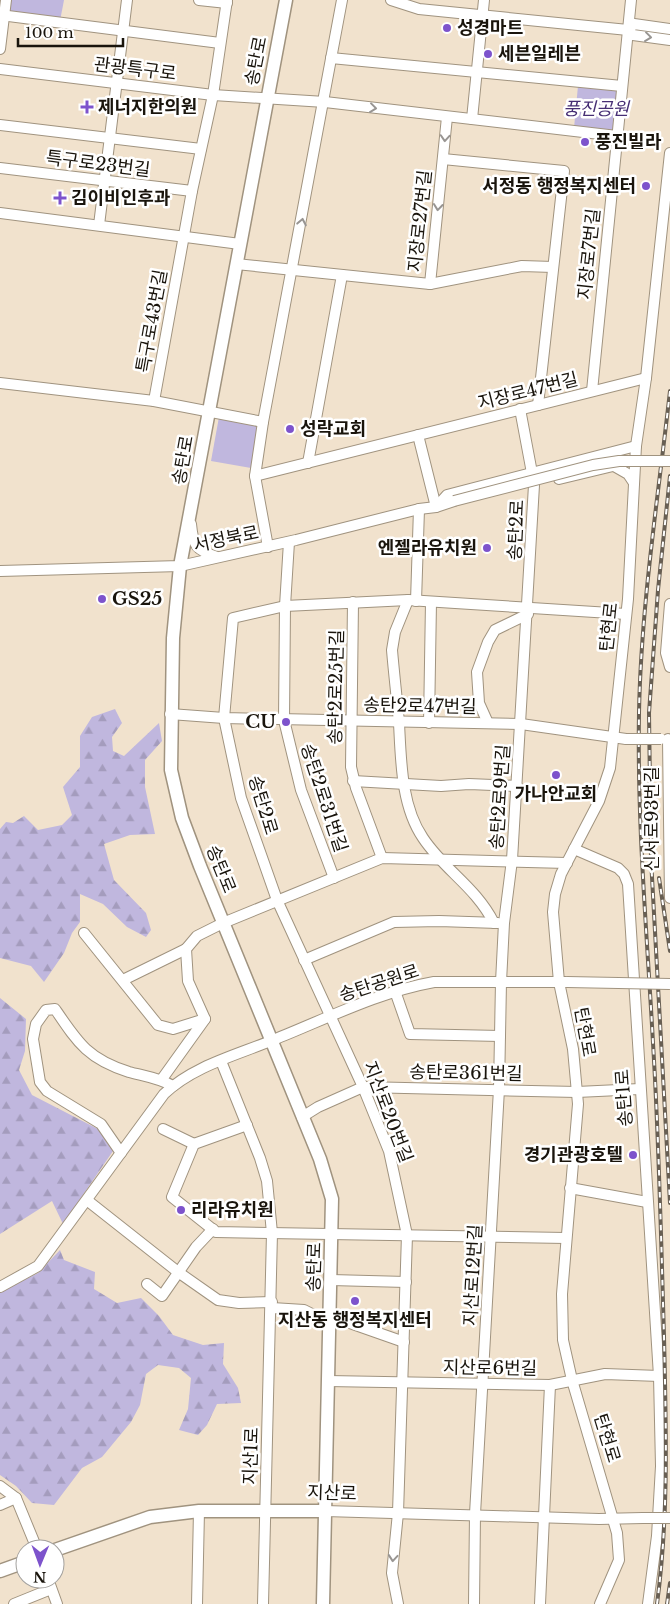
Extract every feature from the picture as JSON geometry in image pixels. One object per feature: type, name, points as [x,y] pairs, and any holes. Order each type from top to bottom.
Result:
[{"type":"main road","name":"송탄로","points":[[286,0],[266,98],[190,520],[180,566],[173,638],[170,714],[171,770],[182,818],[320,1159],[332,1199],[323,1604]]},
{"type":"main road","name":"지산로","points":[[65,1547],[150,1517],[199,1511],[325,1510]]},
{"type":"main road","points":[[0,1571],[15,1566]]},
{"type":"street","points":[[0,49],[2,15],[6,0]]},
{"type":"street","points":[[99,224],[127,0]]},
{"type":"street","points":[[199,0],[227,2]]},
{"type":"street","points":[[268,547],[255,476],[263,422],[325,102],[342,0]]},
{"type":"street","points":[[391,0],[419,9],[628,30]]},
{"type":"street","points":[[472,119],[484,0]]},
{"type":"street","name":"지장로7번길","points":[[592,391],[631,0]]},
{"type":"street","name":"특구로43번길","points":[[154,401],[192,191],[212,95],[227,2]]},
{"type":"street","points":[[2,15],[220,43]]},
{"type":"street","points":[[628,30],[634,24],[670,29]]},
{"type":"street","points":[[628,30],[632,36],[670,40]]},
{"type":"street","points":[[331,58],[622,86]]},
{"type":"street","name":"관광특구로","points":[[0,68],[212,95],[325,102],[617,136]]},
{"type":"street","points":[[443,159],[447,117]]},
{"type":"street","points":[[0,125],[201,149]]},
{"type":"street","name":"탄현로","points":[[600,1604],[619,1560],[614,1518],[572,1380],[563,1340],[562,1294],[566,1238],[570,1188],[578,1131],[573,1049],[553,912],[554,894],[567,863],[599,801],[610,768],[626,614],[636,446],[646,378],[670,153]]},
{"type":"street","name":"지장로27번길","points":[[236,264],[430,284],[443,159],[564,172],[538,405]]},
{"type":"street","name":"특구로23번길","points":[[0,168],[192,191]]},
{"type":"street","points":[[0,213],[99,224],[240,244]]},
{"type":"street","points":[[430,284],[522,266],[552,267]]},
{"type":"street","points":[[308,463],[342,275]]},
{"type":"street","name":"지장로47번길","points":[[255,476],[646,378]]},
{"type":"street","points":[[0,383],[154,401],[263,422]]},
{"type":"street","points":[[520,410],[532,473]]},
{"type":"street","points":[[418,435],[436,507]]},
{"type":"street","points":[[436,507],[447,495],[636,446]]},
{"type":"street","name":"서정북로","points":[[0,571],[180,566],[290,542],[419,509],[436,507],[593,465],[620,461],[670,461]]},
{"type":"street","points":[[436,507],[454,506],[534,484],[614,466],[635,466]]},
{"type":"street","points":[[614,466],[628,474],[634,483]]},
{"type":"street","name":"송탄2로","points":[[528,611],[534,484]]},
{"type":"street","points":[[419,509],[412,601],[395,632],[392,650],[404,783],[418,830],[438,858],[470,886],[499,923]]},
{"type":"street","points":[[190,520],[193,542],[202,552],[218,558]]},
{"type":"street","points":[[285,606],[290,542]]},
{"type":"street","name":"송탄2로","points":[[329,1017],[277,900],[241,798],[224,718],[232,618],[285,606],[412,601],[528,611],[626,614]]},
{"type":"street","name":"송탄2로25번길","points":[[353,602],[351,767],[353,781],[382,858]]},
{"type":"street","points":[[429,723],[431,602]]},
{"type":"street","points":[[670,604],[666,653],[670,665]]},
{"type":"street","name":"송탄2로31번길","points":[[285,606],[284,720],[301,790],[334,878]]},
{"type":"street","name":"송탄2로9번길","points":[[488,723],[479,703],[477,672],[488,642],[495,630],[528,611]]},
{"type":"street","name":"송탄2로9번길","points":[[501,982],[499,923],[512,860],[528,611]]},
{"type":"street","points":[[170,714],[224,718]]},
{"type":"street","name":"송탄2로47번길","points":[[224,718],[521,724],[613,739],[666,739]]},
{"type":"street","name":"신서로93번길","points":[[666,739],[670,898]]},
{"type":"street","points":[[353,781],[441,786],[469,784],[517,786]]},
{"type":"street","name":"송탄1로","points":[[574,850],[618,868],[624,874],[628,884],[659,1376],[661,1466],[658,1518],[648,1604]]},
{"type":"street","points":[[123,980],[186,949],[197,936],[223,923],[382,858],[512,860],[567,863]]},
{"type":"street","points":[[304,960],[394,922],[499,923]]},
{"type":"street","points":[[84,933],[158,1025],[172,1029],[205,1019]]},
{"type":"street","points":[[186,949],[188,982],[205,1019]]},
{"type":"street","name":"송탄공원로","points":[[0,1287],[38,1266],[88,1201],[153,1108],[173,1086],[198,1070],[395,991],[434,982],[670,984]]},
{"type":"street","name":"지산로12번길","points":[[474,1604],[475,1514],[484,1384],[499,1090],[501,982]]},
{"type":"street","points":[[395,991],[410,1034],[500,1036]]},
{"type":"street","points":[[121,1153],[101,1124],[47,1091],[40,1082],[33,1038],[36,1024],[46,1010],[55,1009],[78,1043],[111,1066],[162,1079],[173,1086]]},
{"type":"street","name":"지산로20번길","points":[[329,1017],[363,1087],[389,1151],[407,1235],[404,1383],[398,1512],[392,1573],[398,1604]]},
{"type":"street","points":[[162,1079],[205,1019]]},
{"type":"street","name":"지산1로","points":[[221,1061],[267,1181],[272,1233],[272,1305],[263,1604]]},
{"type":"street","name":"송탄로361번길","points":[[302,1117],[318,1107],[363,1087],[577,1092]]},
{"type":"street","points":[[577,1092],[640,1088]]},
{"type":"street","points":[[163,1129],[194,1144],[247,1125]]},
{"type":"street","points":[[194,1144],[172,1197],[214,1230],[272,1233],[566,1238]]},
{"type":"street","points":[[570,1188],[647,1202]]},
{"type":"street","points":[[88,1201],[178,1272],[218,1300],[304,1310],[330,1323],[347,1322],[404,1342]]},
{"type":"street","points":[[147,1284],[162,1296],[196,1247],[214,1230]]},
{"type":"street","points":[[331,1280],[406,1282]]},
{"type":"street","points":[[550,1385],[565,1384],[572,1380],[605,1374],[638,1377],[659,1376]]},
{"type":"street","name":"지산로6번길","points":[[328,1381],[550,1385],[540,1604]]},
{"type":"street","points":[[0,1486],[16,1498],[33,1539]]},
{"type":"street","points":[[0,1505],[16,1498]]},
{"type":"street","name":"지산로","points":[[325,1510],[670,1518]]},
{"type":"street","points":[[197,1604],[199,1511]]},
{"type":"street","points":[[14,1604],[41,1589]]},
{"type":"street","points":[[52,1589],[57,1604]]},
{"type":"green space","points":[[10,0],[64,0],[60,21],[10,13]]},
{"type":"green space","name":"풍진공원","points":[[578,86],[619,89],[614,132],[574,128]]},
{"type":"green space","points":[[219,417],[259,425],[251,468],[211,461]]},
{"type":"green space","points":[[115,709],[122,723],[112,737],[113,751],[124,756],[159,723],[162,741],[145,760],[145,787],[155,834],[130,835],[104,844],[114,880],[146,913],[151,930],[146,937],[127,927],[103,904],[80,894],[80,922],[72,933],[64,953],[44,982],[31,966],[0,958],[0,829],[6,822],[13,823],[24,816],[38,830],[62,825],[72,815],[63,787],[80,767],[80,736],[92,717]]},
{"type":"green space","points":[[0,998],[26,1019],[25,1051],[19,1070],[32,1095],[98,1129],[113,1151],[63,1224],[52,1201],[0,1234]]},
{"type":"green space","points":[[60,1250],[64,1260],[95,1272],[94,1289],[117,1303],[141,1298],[159,1316],[173,1335],[203,1345],[224,1343],[223,1364],[238,1388],[241,1403],[217,1404],[207,1425],[198,1435],[179,1430],[188,1409],[191,1378],[179,1368],[158,1365],[146,1374],[140,1405],[131,1422],[102,1457],[82,1468],[54,1505],[32,1503],[16,1486],[0,1475],[0,1292],[38,1273]]},
{"type":"railway","points":[[657,1604],[665,1504],[665,1370],[657,1116],[641,837],[639,713],[643,633],[670,391]]},
{"type":"railway","points":[[670,476],[658,590],[649,713],[651,859],[670,1203]]},
{"type":"railway","points":[[659,878],[670,951]]},
{"type":"railway","points":[[667,1604],[670,1583]]},
{"type":"place","name":"성경마트","points":[[447,28]]},
{"type":"place","name":"세븐일레븐","points":[[488,54]]},
{"type":"place","name":"제너지한의원","points":[[87,107]]},
{"type":"place","name":"풍진빌라","points":[[585,142]]},
{"type":"place","name":"서정동 행정복지센터","points":[[646,186]]},
{"type":"place","name":"김이비인후과","points":[[60,198]]},
{"type":"place","name":"성락교회","points":[[290,429]]},
{"type":"place","name":"엔젤라유치원","points":[[487,548]]},
{"type":"place","name":"GS25","points":[[102,599]]},
{"type":"place","name":"CU","points":[[286,722]]},
{"type":"place","name":"가나안교회","points":[[556,775]]},
{"type":"place","name":"경기관광호텔","points":[[633,1155]]},
{"type":"place","name":"리라유치원","points":[[181,1210]]},
{"type":"place","name":"지산동 행정복지센터","points":[[355,1301]]}]
